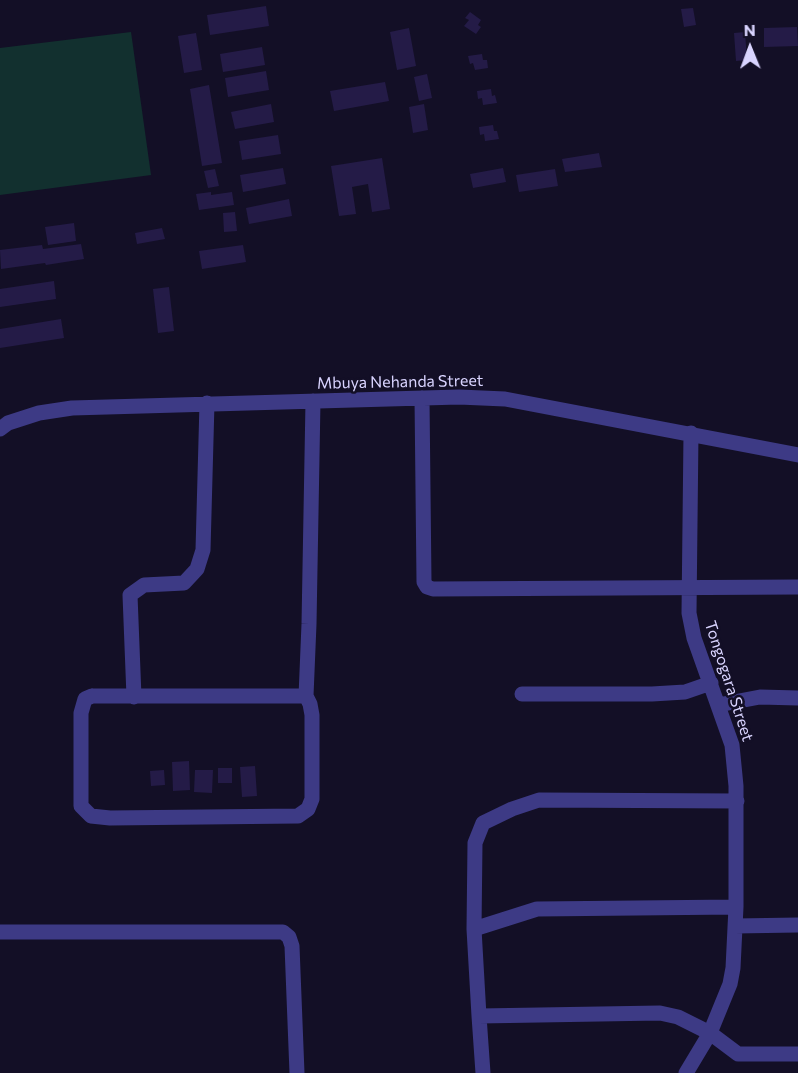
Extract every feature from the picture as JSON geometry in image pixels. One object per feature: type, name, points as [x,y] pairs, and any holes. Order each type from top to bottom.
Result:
[{"type":"street","name":"Mbuya Nehanda Street","points":[[0,429],[8,423],[39,413],[72,408],[422,398],[505,399],[798,455]]},
{"type":"street","points":[[422,398],[424,582],[427,587],[433,589],[798,587]]},
{"type":"street","points":[[306,696],[92,696],[85,699],[81,713],[81,806],[91,816],[110,818],[298,816],[308,809],[312,799],[312,715],[306,696],[313,401]]},
{"type":"street","points":[[134,697],[130,595],[144,585],[184,583],[197,569],[203,550],[207,404]]},
{"type":"street","name":"Tongogara Street","points":[[686,1073],[710,1033],[730,984],[733,968],[737,801],[732,745],[694,638],[689,614],[691,434]]},
{"type":"street","points":[[522,694],[652,694],[685,692],[711,683]]},
{"type":"street","points":[[718,705],[760,697],[798,698]]},
{"type":"street","points":[[483,1073],[474,929],[475,843],[483,823],[512,809],[539,800],[737,801]]},
{"type":"street","points":[[474,929],[537,909],[736,907]]},
{"type":"street","points":[[735,926],[798,925]]},
{"type":"street","points":[[0,932],[283,932],[289,937],[292,946],[297,1073]]},
{"type":"street","points":[[478,1016],[660,1013],[678,1017],[710,1033],[738,1054],[798,1054]]},
{"type":"green space","points":[[131,32],[151,175],[0,195],[0,48]]},
{"type":"building","points":[[266,6],[269,26],[210,35],[207,15]]},
{"type":"building","points":[[693,8],[696,25],[684,27],[681,9]]},
{"type":"building","points":[[470,12],[481,20],[478,25],[481,27],[476,34],[464,26],[469,20],[465,18]]},
{"type":"building","points":[[797,27],[798,46],[764,47],[764,28]]},
{"type":"building","points":[[409,28],[416,66],[397,70],[390,32]]},
{"type":"building","points":[[745,32],[747,60],[736,61],[734,33]]},
{"type":"building","points":[[196,33],[202,70],[184,73],[178,36]]},
{"type":"building","points":[[262,47],[265,65],[223,72],[220,54]]},
{"type":"building","points":[[482,54],[483,60],[487,60],[488,68],[475,70],[468,56]]},
{"type":"building","points":[[266,71],[269,90],[228,97],[225,78]]},
{"type":"building","points":[[427,74],[432,98],[419,101],[414,77]]},
{"type":"building","points":[[385,82],[389,101],[334,111],[330,91]]},
{"type":"building","points":[[209,85],[222,163],[202,166],[190,89]]},
{"type":"building","points":[[491,89],[492,96],[495,95],[497,103],[483,105],[482,98],[478,99],[477,91]]},
{"type":"building","points":[[271,104],[274,122],[235,129],[231,112]]},
{"type":"building","points":[[424,104],[428,130],[413,133],[409,107]]},
{"type":"building","points":[[493,125],[499,139],[485,141],[484,134],[480,135],[479,127]]},
{"type":"building","points":[[278,135],[281,154],[242,160],[239,141]]},
{"type":"building","points":[[599,153],[602,167],[565,172],[562,159]]},
{"type":"building","points":[[382,158],[390,209],[372,212],[368,184],[352,187],[356,214],[339,216],[331,166]]},
{"type":"building","points":[[283,168],[286,184],[243,192],[240,175]]},
{"type":"building","points":[[503,168],[506,182],[473,188],[470,174]]},
{"type":"building","points":[[215,169],[219,186],[208,188],[204,171]]},
{"type":"building","points":[[555,169],[558,186],[519,192],[516,175]]},
{"type":"building","points":[[211,192],[211,195],[232,192],[234,205],[199,210],[196,194]]},
{"type":"building","points":[[289,199],[292,216],[249,224],[246,208]]},
{"type":"building","points":[[235,212],[237,231],[224,232],[223,213]]},
{"type":"building","points":[[74,223],[76,241],[48,245],[45,227]]},
{"type":"building","points":[[162,228],[165,239],[137,244],[135,233]]},
{"type":"building","points":[[81,244],[84,259],[1,269],[0,250],[42,245],[43,249]]},
{"type":"building","points":[[243,245],[246,262],[202,269],[199,251]]},
{"type":"building","points":[[54,281],[56,299],[0,307],[0,289]]},
{"type":"building","points":[[169,287],[174,331],[158,333],[153,289]]},
{"type":"building","points":[[61,319],[64,338],[0,348],[0,329]]},
{"type":"building","points":[[189,761],[190,790],[173,791],[172,762]]},
{"type":"building","points":[[255,766],[257,796],[242,797],[240,767]]},
{"type":"building","points":[[218,768],[232,768],[232,783],[218,783]]},
{"type":"building","points":[[164,770],[165,785],[151,786],[150,771]]},
{"type":"building","points":[[195,770],[213,770],[212,793],[194,792]]}]
